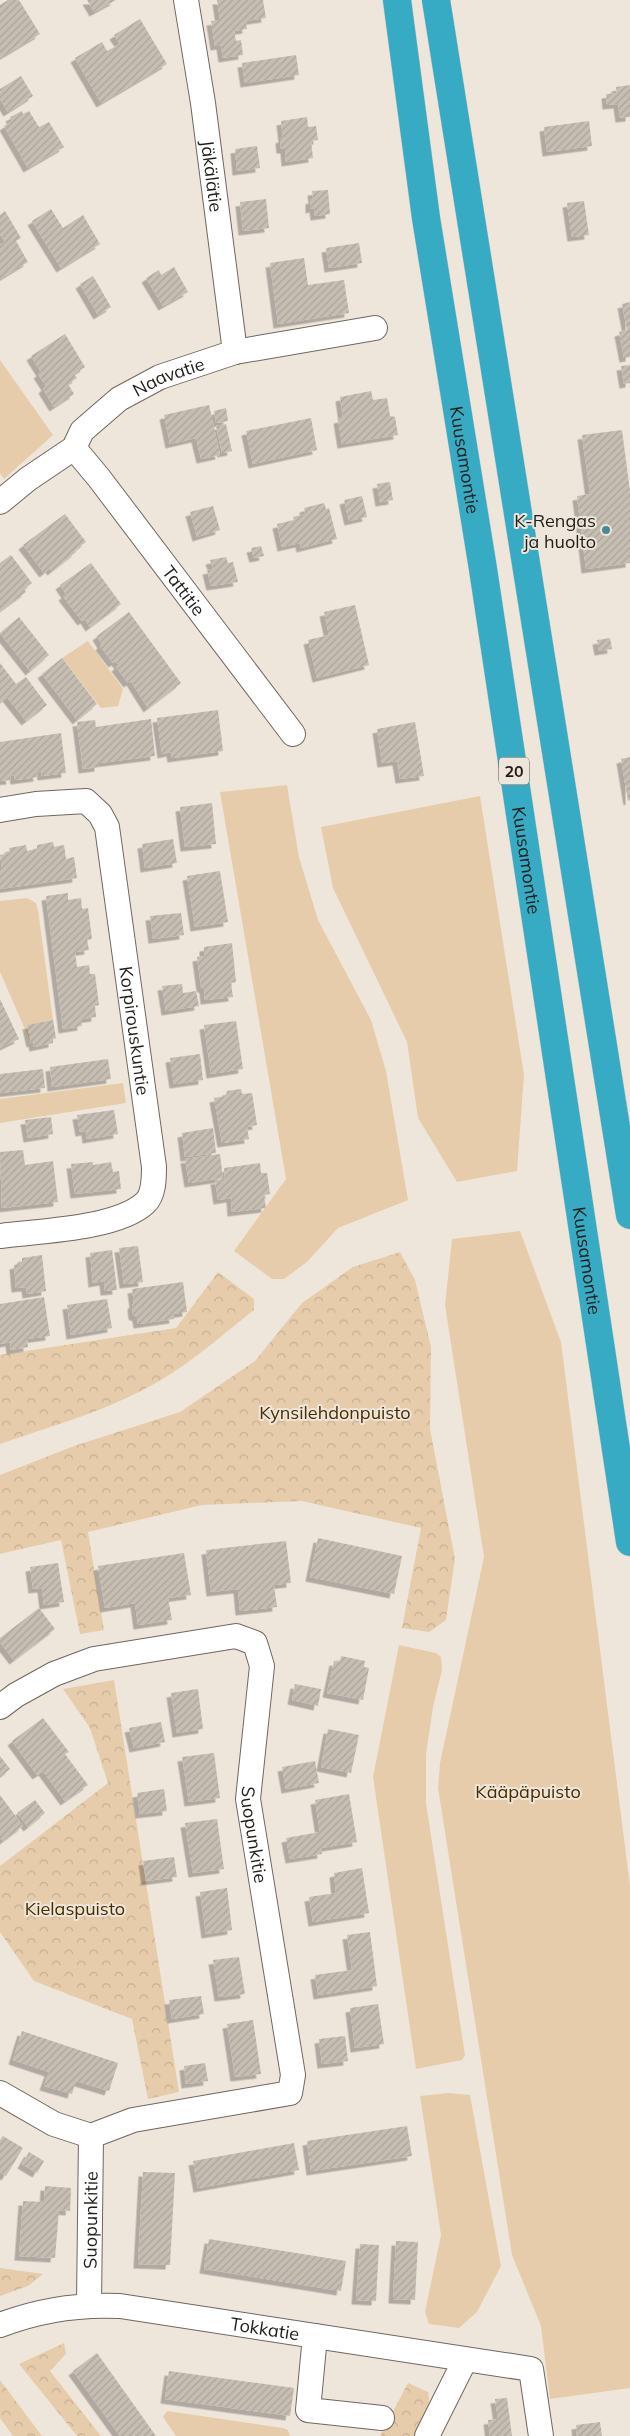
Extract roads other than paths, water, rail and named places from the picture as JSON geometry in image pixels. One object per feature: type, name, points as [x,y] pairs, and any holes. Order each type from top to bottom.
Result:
[{"type":"highway","name":"Kuusamontie","points":[[398,0],[426,218],[486,588],[630,1542]]},
{"type":"highway","points":[[436,0],[630,1215]]},
{"type":"street","name":"Jäkälätie","points":[[186,0],[202,103],[235,352]]},
{"type":"street","name":"Naavatie","points":[[0,502],[28,479],[74,448],[82,431],[119,399],[160,377],[235,352],[375,328]]},
{"type":"street","name":"Tattitie","points":[[74,448],[99,478],[293,734]]},
{"type":"street","name":"Korpirouskuntie","points":[[0,810],[36,804],[86,801],[100,814],[107,827],[154,1167],[154,1184],[146,1202],[127,1214],[108,1222],[0,1236]]},
{"type":"street","name":"Suopunkitie","points":[[0,1707],[54,1674],[94,1659],[236,1636],[256,1643],[262,1666],[248,1799],[293,2075],[290,2092],[132,2120],[91,2136],[89,2305]]},
{"type":"street","points":[[0,2094],[54,2124],[91,2136]]},
{"type":"street","name":"Tokkatie","points":[[0,2325],[55,2309],[89,2305],[120,2306],[531,2369],[541,2436]]},
{"type":"street","points":[[315,2336],[308,2410],[382,2418]]},
{"type":"street","points":[[427,2436],[466,2360]]},
{"type":"place","name":"K-Rengas ja huolto","points":[[606,530]]},
{"type":"park label","name":"Kynsilehdonpuisto","points":[[335,1412]]},
{"type":"park label","name":"Kääpäpuisto","points":[[528,1791]]},
{"type":"park label","name":"Kielaspuisto","points":[[75,1908]]}]
